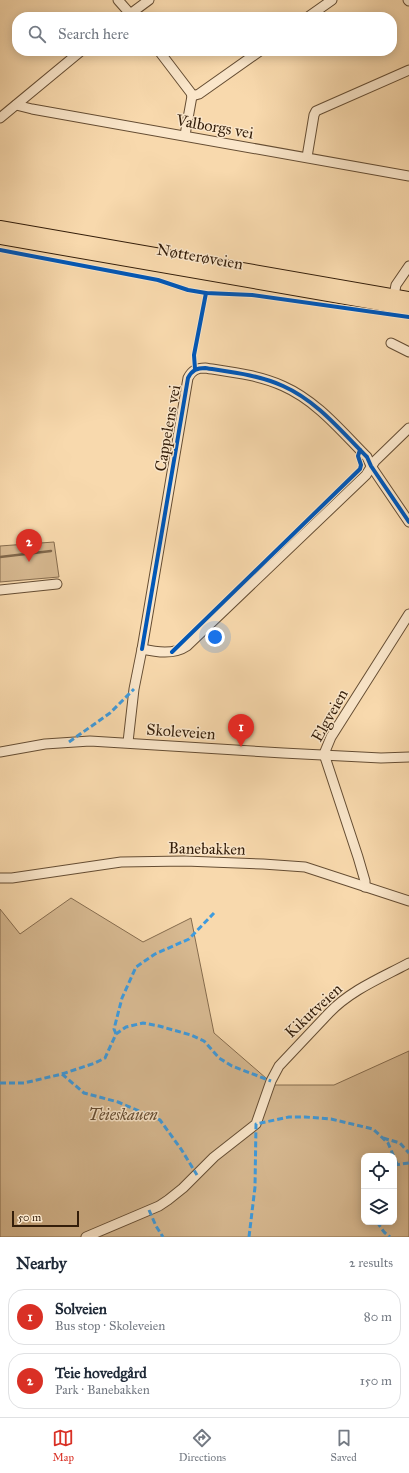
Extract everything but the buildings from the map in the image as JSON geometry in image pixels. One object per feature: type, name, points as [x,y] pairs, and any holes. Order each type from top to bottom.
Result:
[{"type":"main road","name":"Nøtterøveien","points":[[0,227],[394,301]]},
{"type":"main road","name":"Nøtterøveien","points":[[0,238],[394,301]]},
{"type":"main road","points":[[394,301],[409,298]]},
{"type":"main road","points":[[394,301],[409,309]]},
{"type":"street","points":[[118,0],[126,12]]},
{"type":"street","points":[[134,12],[149,0]]},
{"type":"street","points":[[315,12],[332,0]]},
{"type":"street","points":[[0,118],[75,56]]},
{"type":"street","points":[[163,56],[192,96],[185,135]]},
{"type":"street","points":[[192,96],[199,94],[253,56]]},
{"type":"street","points":[[307,157],[314,114],[316,111],[409,70]]},
{"type":"street","name":"Valborgs vei","points":[[16,105],[409,176]]},
{"type":"street","points":[[394,301],[396,285],[409,266]]},
{"type":"street","points":[[391,343],[409,352]]},
{"type":"street","name":"Cappelens vei","points":[[142,649],[188,378],[191,372],[195,369],[205,368],[268,380],[282,385],[299,394],[319,409],[367,457],[371,466],[409,522]]},
{"type":"street","points":[[128,742],[134,689],[142,649],[168,652],[178,651],[187,646],[366,475],[374,461],[409,428]]},
{"type":"street","points":[[0,590],[57,584]]},
{"type":"street","name":"Elgveien","points":[[365,886],[358,857],[324,754],[331,737],[409,614]]},
{"type":"street","name":"Skoleveien","points":[[0,752],[63,742],[90,741],[128,742],[282,753],[381,758],[409,757]]},
{"type":"street","name":"Banebakken","points":[[0,878],[12,878],[121,862],[263,864],[305,867],[409,901]]},
{"type":"street","name":"Kikutveien","points":[[86,1237],[159,1206],[183,1188],[214,1158],[256,1124],[271,1081],[279,1066],[336,1006],[358,990],[409,963]]},
{"type":"green space","points":[[54,542],[59,577],[0,582],[0,546]]},
{"type":"green space","name":"Teieskauen","points":[[71,898],[143,942],[191,918],[214,1033],[274,1085],[334,1085],[409,1051],[409,1237],[0,1237],[0,909],[20,934]]},
{"type":"waterway","points":[[0,557],[51,551]]},
{"type":"marked path","points":[[69,742],[110,713],[134,689]]},
{"type":"marked path","points":[[116,1034],[114,1029],[122,998],[136,967],[155,954],[189,939],[214,913]]},
{"type":"marked path","points":[[62,1074],[105,1058],[116,1034],[126,1027],[143,1023],[191,1035],[204,1041],[219,1058],[232,1066],[271,1081]]},
{"type":"marked path","points":[[0,1083],[24,1083],[62,1074],[84,1093],[118,1102],[160,1120],[181,1149],[197,1175]]},
{"type":"marked path","points":[[249,1237],[255,1187],[256,1124],[289,1117],[331,1119],[373,1129],[388,1143],[392,1153]]},
{"type":"marked path","points":[[383,1138],[400,1143],[409,1153]]},
{"type":"marked path","points":[[397,1165],[409,1163]]},
{"type":"marked path","points":[[149,1210],[163,1237]]},
{"type":"marked path","points":[[379,1225],[390,1237]]},
{"type":"cycle path","points":[[0,250],[158,280],[188,290],[206,293],[252,295],[409,317]]},
{"type":"cycle path","points":[[195,369],[194,355],[206,293]]},
{"type":"cycle path","points":[[142,649],[188,378],[195,370],[205,368],[245,374],[264,379],[283,386],[307,400],[328,417],[367,457],[371,466],[409,522]]},
{"type":"cycle path","points":[[172,652],[360,469],[361,465],[358,456],[360,450]]},
{"type":"place","name":"Teie hovedgård","points":[[29,562]]},
{"type":"place","name":"Solveien","points":[[241,747]]}]
